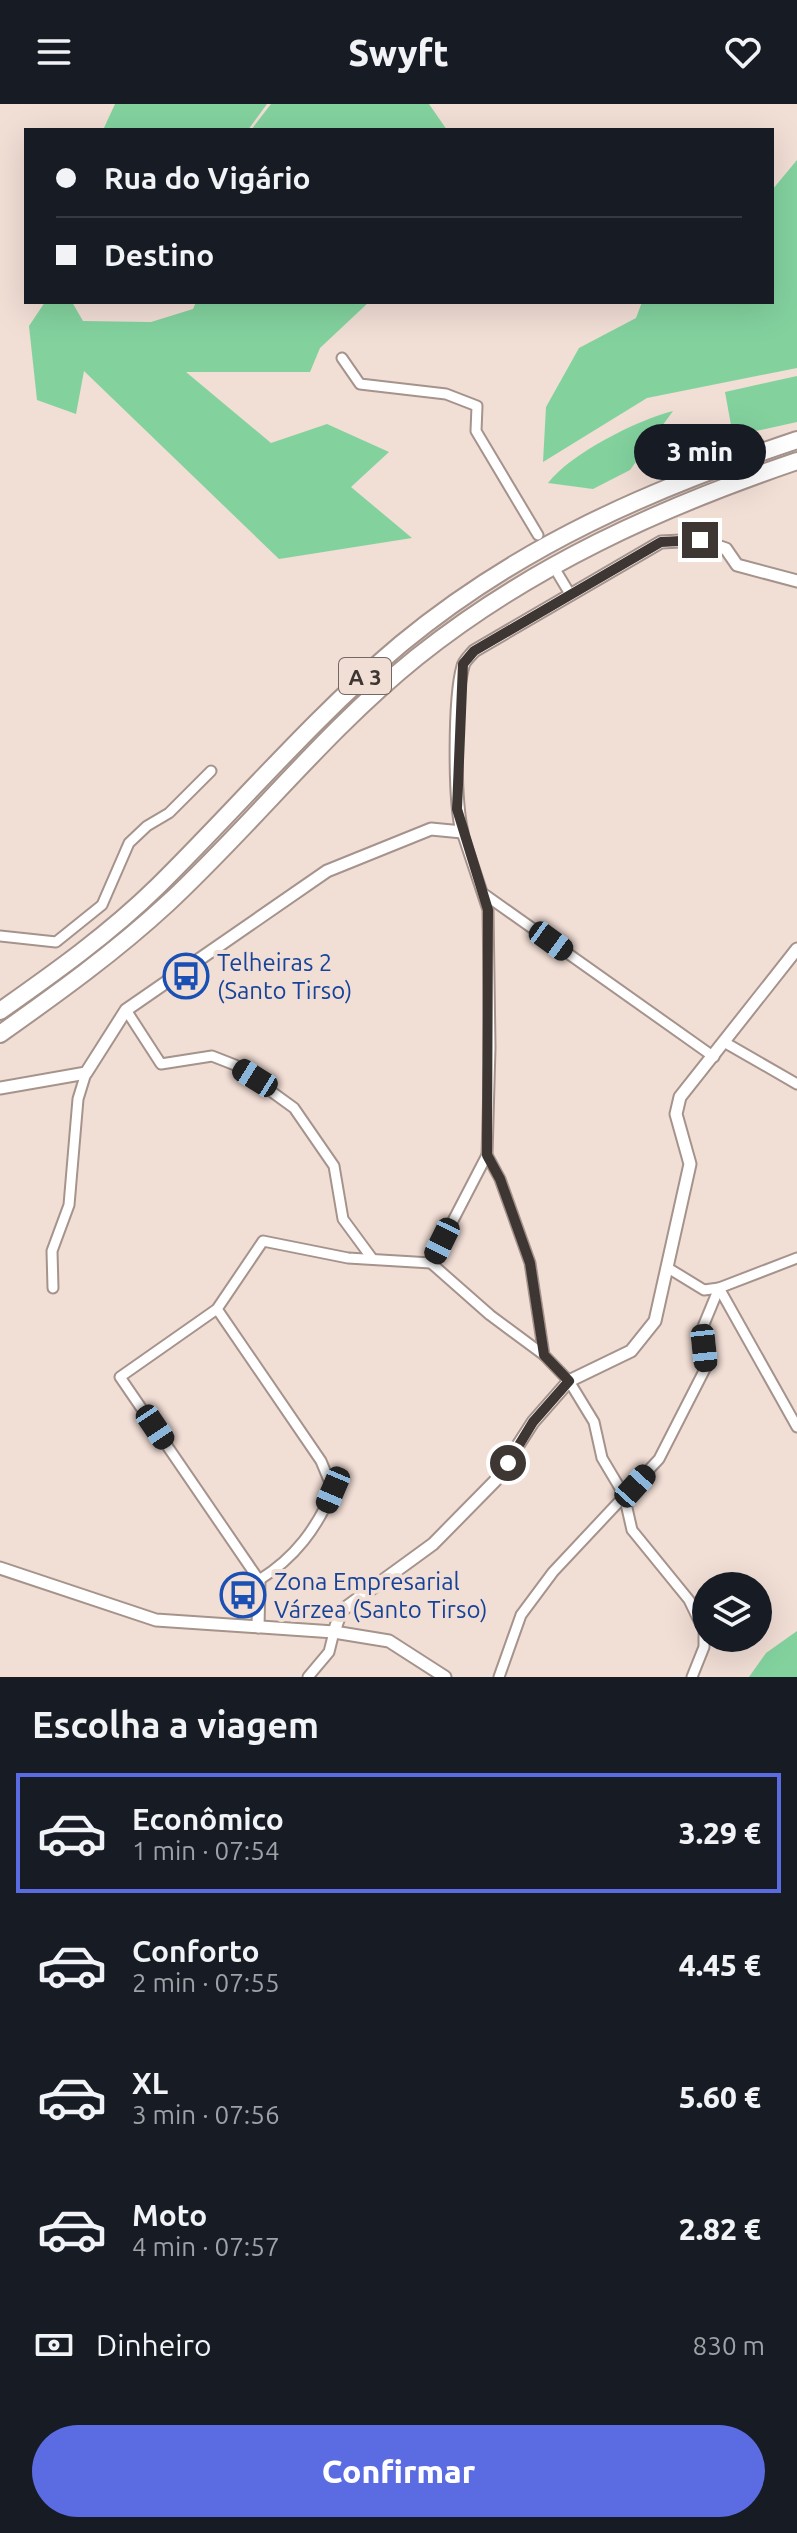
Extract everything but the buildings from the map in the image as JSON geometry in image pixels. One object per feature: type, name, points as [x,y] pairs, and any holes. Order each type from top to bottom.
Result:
[{"type":"highway","name":"A 3","points":[[0,1011],[69,962],[154,890],[329,708],[402,643],[488,580],[587,522],[689,476],[797,440]]},
{"type":"highway","name":"A 3","points":[[0,1034],[81,977],[167,904],[343,722],[417,657],[497,598],[596,540],[697,495],[797,461]]},
{"type":"street","points":[[342,358],[360,384],[446,394],[477,406],[476,431],[538,535]]},
{"type":"street","points":[[431,1263],[487,1155],[490,1047],[488,910],[457,809],[463,664],[474,651],[661,542],[700,540],[726,549],[737,565],[797,581]]},
{"type":"street","points":[[558,574],[570,594]]},
{"type":"street","points":[[0,936],[56,942],[102,905],[129,843],[147,826],[169,813],[211,771]]},
{"type":"street","points":[[53,1288],[52,1251],[69,1205],[78,1099],[86,1073],[126,1010],[327,871],[431,829],[462,832]]},
{"type":"street","points":[[484,894],[714,1057]]},
{"type":"street","points":[[308,1677],[329,1652],[341,1611],[433,1544],[495,1481],[533,1422],[569,1381],[631,1351],[655,1321],[690,1164],[676,1114],[680,1097],[797,949]]},
{"type":"street","points":[[126,1010],[161,1064],[212,1056],[245,1071],[294,1108],[334,1166],[343,1219],[371,1257]]},
{"type":"street","points":[[724,1042],[797,1084]]},
{"type":"street","points":[[0,1088],[86,1073]]},
{"type":"street","points":[[487,1155],[500,1179],[530,1263],[544,1355]]},
{"type":"street","points":[[258,1627],[259,1580],[120,1377],[217,1309],[263,1241],[348,1258],[431,1263],[490,1315],[544,1355],[569,1381],[594,1422],[602,1458],[624,1495],[632,1530],[689,1600],[704,1631],[704,1647],[692,1677]]},
{"type":"street","points":[[668,1268],[704,1290],[719,1288],[797,1258]]},
{"type":"street","points":[[719,1288],[797,1427]]},
{"type":"street","points":[[499,1677],[521,1615],[553,1572],[659,1459],[706,1367],[702,1329],[719,1288]]},
{"type":"street","points":[[217,1309],[321,1461],[333,1490],[318,1525],[280,1567],[259,1580]]},
{"type":"street","points":[[0,1568],[156,1620],[334,1632],[389,1641],[445,1677]]},
{"type":"green space","points":[[115,104],[267,104],[249,128],[104,128]]},
{"type":"green space","points":[[271,104],[429,104],[446,128],[253,128]]},
{"type":"green space","points":[[797,160],[797,368],[647,398],[543,462],[546,407],[579,348],[636,318],[641,304],[774,304],[774,188]]},
{"type":"green space","points":[[44,304],[73,304],[83,321],[151,322],[193,309],[195,304],[367,304],[320,348],[310,372],[186,372],[271,443],[327,424],[389,452],[351,487],[412,538],[279,559],[84,371],[76,414],[37,400],[29,326]]},
{"type":"green space","points":[[797,376],[797,422],[733,436],[725,392]]},
{"type":"green space","points":[[673,411],[630,470],[593,489],[548,483],[572,461],[605,440],[641,422]]},
{"type":"green space","points":[[797,1631],[797,1677],[749,1677],[772,1649]]},
{"type":"place","name":"Telheiras 2 (Santo Tirso)","points":[[186,976]]},
{"type":"place","name":"Zona Empresarial Várzea (Santo Tirso)","points":[[243,1595]]},
{"type":"route","points":[[508,1463],[533,1422],[569,1381],[544,1355],[530,1263],[500,1179],[487,1155],[490,1047],[488,910],[457,809],[463,664],[474,651],[661,542],[700,540]]}]
